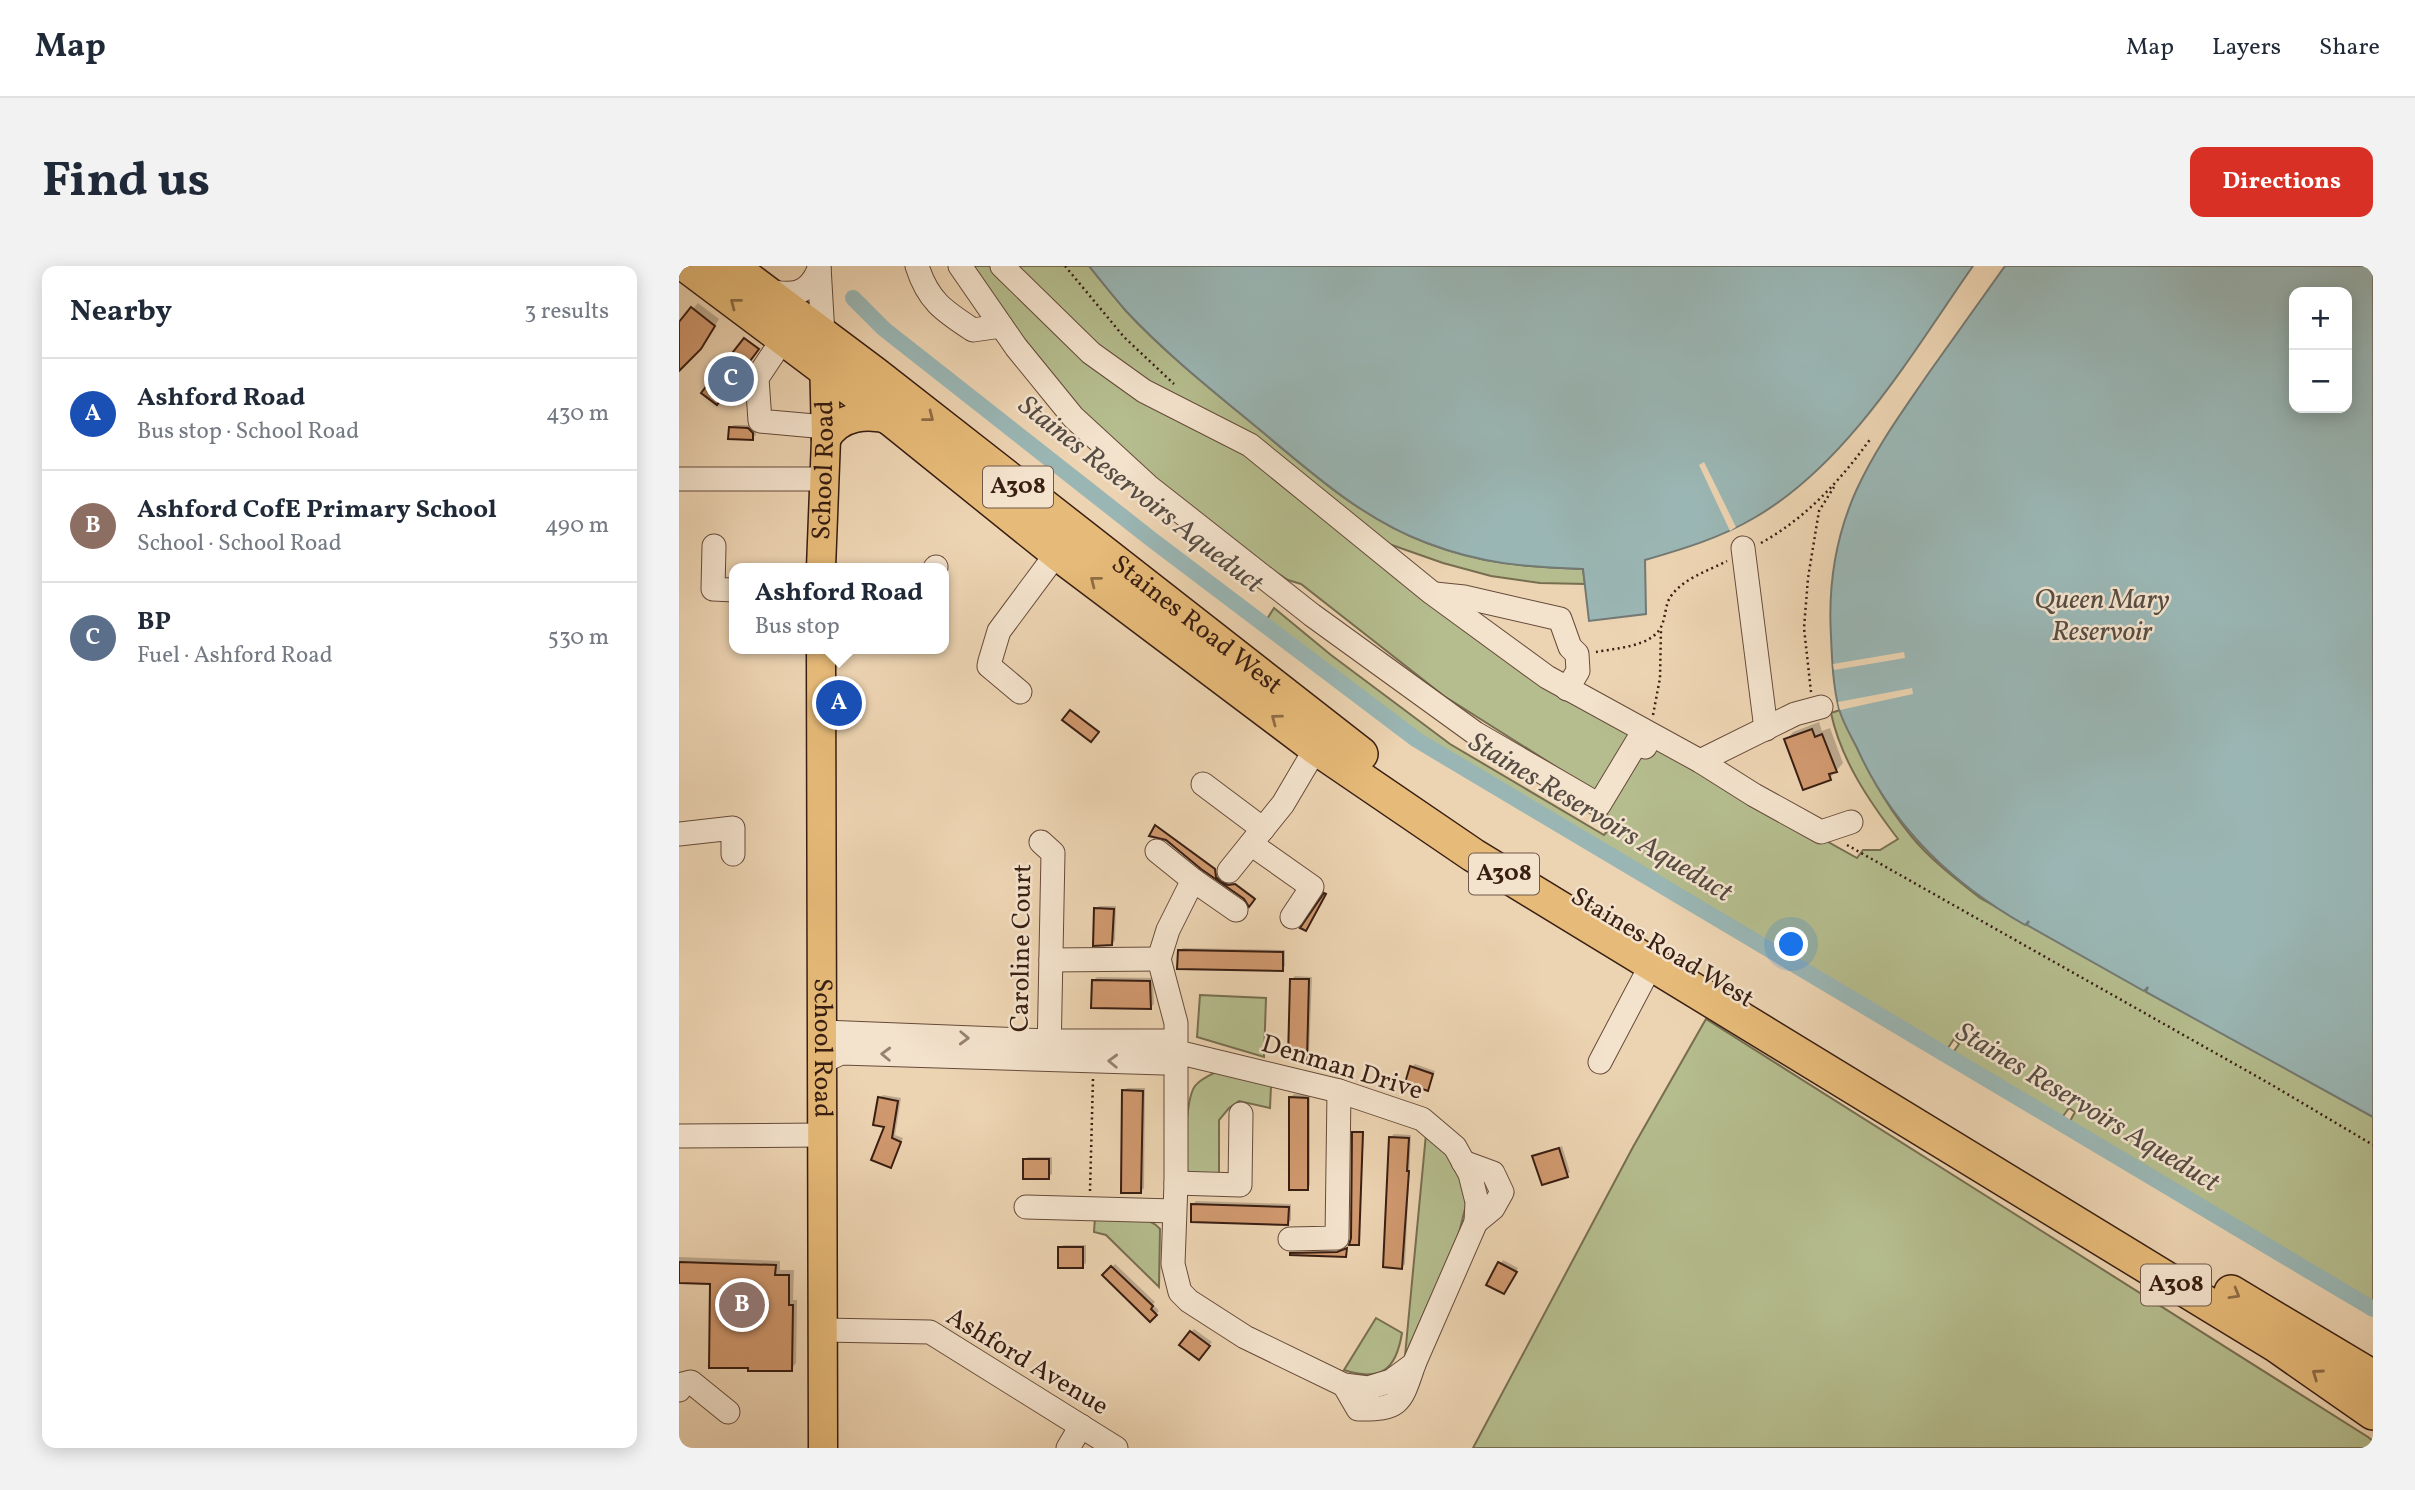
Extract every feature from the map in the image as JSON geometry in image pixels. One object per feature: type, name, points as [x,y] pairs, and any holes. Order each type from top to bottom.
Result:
[{"type":"highway","name":"A308","points":[[687,266],[825,370]]},
{"type":"highway","name":"A308","points":[[731,266],[823,335]]},
{"type":"highway","name":"Staines Road West","points":[[823,335],[1363,756],[1431,803],[1592,906],[2150,1245],[2373,1377]]},
{"type":"highway","name":"Staines Road West","points":[[825,370],[892,420],[1057,553],[1316,748],[1473,855],[2277,1346],[2373,1413]]},
{"type":"main road","name":"School Road","points":[[821,563],[826,433],[823,335]]},
{"type":"main road","points":[[826,433],[845,421],[861,416],[878,416],[892,420]]},
{"type":"main road","name":"School Road","points":[[821,654],[823,1448]]},
{"type":"street","points":[[918,266],[922,283],[942,310],[973,330],[1001,326]]},
{"type":"street","points":[[960,266],[1001,326],[1073,417],[1148,486],[1312,615],[1475,733],[1599,805],[1637,742],[1645,747],[1650,735]]},
{"type":"street","points":[[1002,266],[1091,353],[1144,391],[1250,445],[1432,593],[1547,677],[1700,761],[1821,832],[1847,832]]},
{"type":"street","points":[[764,291],[794,294],[803,290],[815,278],[819,267]]},
{"type":"street","points":[[819,267],[823,335]]},
{"type":"street","points":[[783,339],[757,378],[760,421],[826,433]]},
{"type":"street","points":[[679,479],[825,479]]},
{"type":"street","points":[[714,546],[713,589],[729,590]]},
{"type":"street","points":[[1743,548],[1766,729]]},
{"type":"street","points":[[1020,692],[997,675],[989,666],[990,661],[999,631],[1057,553]]},
{"type":"street","points":[[1432,593],[1464,597],[1560,619],[1570,647],[1577,654],[1578,671],[1567,688]]},
{"type":"street","points":[[1700,761],[1795,714],[1817,708]]},
{"type":"street","points":[[1229,871],[1296,784],[1316,748]]},
{"type":"street","points":[[1203,784],[1312,887],[1292,917]]},
{"type":"street","points":[[679,834],[733,828],[733,854]]},
{"type":"street","name":"Caroline Court","points":[[1041,842],[1053,853],[1049,1050]]},
{"type":"street","points":[[1157,851],[1236,911]]},
{"type":"street","points":[[1177,1052],[1176,1023],[1159,959],[1168,930],[1193,880]]},
{"type":"street","points":[[1051,960],[1159,959]]},
{"type":"street","points":[[1599,1062],[1651,965]]},
{"type":"street","name":"Denman Drive","points":[[823,1032],[1049,1050],[1094,1060],[1163,1063],[1177,1052]]},
{"type":"street","name":"Denman Drive","points":[[822,1062],[841,1053],[1049,1050],[1166,1041],[1177,1052],[1339,1091],[1422,1119],[1455,1147],[1470,1174],[1477,1202],[1476,1222],[1415,1364],[1391,1381],[1369,1388],[1344,1385],[1245,1337],[1189,1301],[1180,1292],[1173,1265],[1177,1184],[1177,1052]]},
{"type":"street","points":[[1290,1238],[1336,1238],[1339,1091]]},
{"type":"street","points":[[1177,1184],[1240,1185],[1241,1114]]},
{"type":"street","points":[[679,1136],[823,1135]]},
{"type":"street","points":[[1026,1207],[1174,1211]]},
{"type":"street","name":"Ashford Avenue","points":[[823,1330],[930,1332],[1116,1448]]},
{"type":"street","points":[[679,1390],[683,1384],[691,1382],[728,1412]]},
{"type":"street","points":[[1068,1448],[1081,1426]]},
{"type":"path","points":[[1065,266],[1124,337],[1181,390]]},
{"type":"path","points":[[1817,708],[1804,628],[1808,578],[1819,511],[1837,481]]},
{"type":"path","points":[[1650,735],[1660,678],[1661,628]]},
{"type":"path","points":[[1847,832],[2373,1144]]},
{"type":"path","points":[[1089,1209],[1094,1060]]},
{"type":"green space","points":[[965,266],[993,266],[1073,344],[1237,446],[1655,746],[1857,858],[1863,850],[1880,850],[1898,839],[1849,764],[1831,713],[1840,710],[1871,776],[1912,837],[1927,854],[1980,898],[2373,1117],[2373,1303],[2069,1123],[2075,1112],[2069,1108],[2061,1119],[1952,1054],[1959,1044],[1954,1039],[1946,1051],[1423,737],[1267,619],[1274,608],[1331,655],[1450,744],[1604,835],[1614,823],[1603,810],[1607,799],[1444,696],[1301,584],[1288,580],[1256,559],[1192,512],[1096,428]]},
{"type":"green space","points":[[1009,266],[1089,266],[1142,328],[1211,390],[1341,496],[1383,522],[1427,543],[1466,556],[1523,565],[1583,569],[1585,584],[1540,583],[1491,576],[1389,544],[1135,378]]},
{"type":"green space","points":[[1200,995],[1266,998],[1264,1057],[1197,1037]]},
{"type":"green space","points":[[1706,1019],[2368,1437],[2373,1441],[2373,1448],[1473,1448],[1633,1147]]},
{"type":"green space","points":[[1218,1071],[1271,1086],[1270,1108],[1239,1101],[1219,1120],[1219,1189],[1184,1180],[1187,1117],[1191,1094],[1200,1081]]},
{"type":"green space","points":[[1426,1134],[1445,1152],[1462,1178],[1466,1205],[1459,1233],[1405,1356]]},
{"type":"green space","points":[[1095,1217],[1138,1218],[1160,1229],[1159,1287],[1106,1235],[1094,1232]]},
{"type":"green space","points":[[1376,1318],[1402,1333],[1396,1356],[1385,1370],[1377,1373],[1344,1370]]},
{"type":"water","points":[[1089,266],[1973,266],[1876,404],[1820,468],[1788,495],[1741,525],[1701,542],[1645,560],[1646,614],[1589,621],[1583,569],[1504,563],[1466,556],[1404,533],[1341,496],[1211,390],[1142,328]]},
{"type":"water","name":"Queen Mary Reservoir","points":[[2005,266],[2373,266],[2373,1117],[2146,992],[2148,987],[2144,991],[2027,925],[2029,921],[2025,925],[1998,909],[1972,891],[1926,850],[1888,803],[1871,776],[1839,709],[1834,682],[1830,618],[1832,580],[1843,526],[1863,475],[1928,374]]},
{"type":"pier","points":[[1704,462],[1736,527],[1730,531],[1699,465]]},
{"type":"pier","points":[[1904,652],[1905,658],[1834,670],[1833,664]]},
{"type":"pier","points":[[1912,688],[1913,694],[1840,710],[1838,702]]},
{"type":"building","points":[[691,307],[715,326],[701,349],[679,371],[679,322]]},
{"type":"building","points":[[744,338],[759,349],[717,405],[701,393]]},
{"type":"building","points":[[729,427],[748,428],[753,433],[753,440],[728,439]]},
{"type":"building","points":[[1070,710],[1099,732],[1091,742],[1062,720]]},
{"type":"building","points":[[1812,729],[1815,737],[1822,734],[1837,772],[1829,774],[1831,780],[1803,790],[1784,739]]},
{"type":"building","points":[[1155,825],[1215,869],[1216,877],[1221,882],[1235,884],[1255,899],[1249,907],[1244,899],[1201,869],[1166,840],[1149,836]]},
{"type":"building","points":[[1324,893],[1326,894],[1306,931],[1300,928]]},
{"type":"building","points":[[1094,908],[1114,909],[1112,945],[1093,946]]},
{"type":"building","points":[[1178,950],[1283,952],[1283,971],[1177,969]]},
{"type":"building","points":[[1290,979],[1309,979],[1307,1060],[1288,1059]]},
{"type":"building","points":[[1092,980],[1150,981],[1151,1009],[1091,1008]]},
{"type":"building","points":[[1410,1066],[1433,1074],[1428,1091],[1405,1083]]},
{"type":"building","points":[[1122,1090],[1143,1091],[1141,1193],[1121,1193]]},
{"type":"building","points":[[878,1097],[898,1101],[892,1138],[901,1142],[891,1168],[871,1160],[884,1127],[873,1125]]},
{"type":"building","points":[[1289,1097],[1308,1098],[1308,1190],[1289,1190]]},
{"type":"building","points":[[1352,1132],[1363,1132],[1359,1245],[1349,1245]]},
{"type":"building","points":[[1389,1137],[1409,1138],[1402,1269],[1383,1267]]},
{"type":"building","points":[[1559,1148],[1568,1177],[1542,1185],[1532,1156]]},
{"type":"building","points":[[1023,1159],[1049,1159],[1049,1179],[1023,1179]]},
{"type":"building","points":[[1191,1204],[1289,1207],[1288,1225],[1191,1222]]},
{"type":"building","points":[[1058,1247],[1083,1247],[1083,1268],[1058,1268]]},
{"type":"building","points":[[1347,1248],[1346,1257],[1290,1255],[1337,1252]]},
{"type":"building","points":[[679,1262],[776,1265],[775,1275],[789,1275],[789,1305],[793,1305],[792,1371],[709,1368],[710,1284],[679,1283]]},
{"type":"building","points":[[1498,1262],[1517,1272],[1504,1294],[1486,1285]]},
{"type":"building","points":[[1111,1266],[1153,1306],[1151,1309],[1157,1315],[1150,1322],[1102,1275]]},
{"type":"building","points":[[1190,1331],[1210,1346],[1199,1360],[1179,1345]]},
{"type":"waterway","name":"Staines Reservoirs Aqueduct","points":[[853,298],[884,329],[1151,539],[1417,740],[2373,1309]]},
{"type":"place","name":"BP","points":[[731,379]]},
{"type":"place","name":"Ashford Road","points":[[839,703]]},
{"type":"place","name":"Ashford CofE Primary School","points":[[742,1305]]}]
